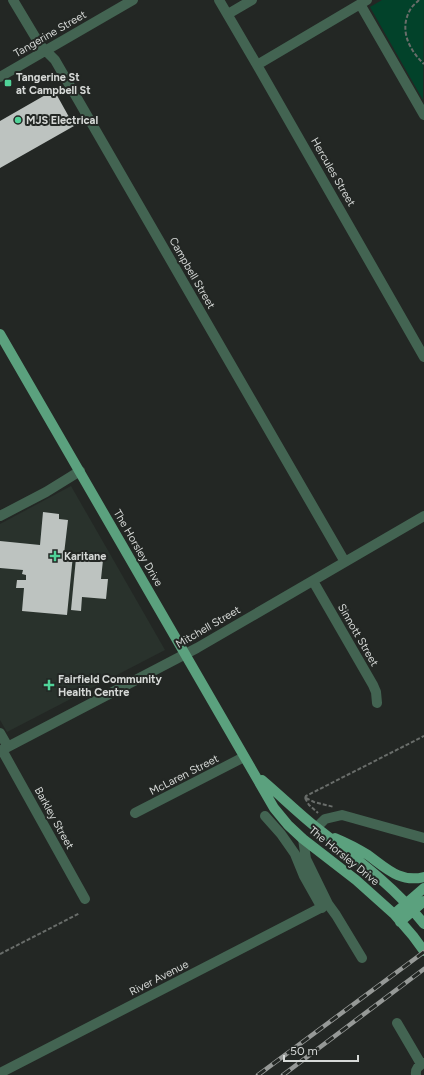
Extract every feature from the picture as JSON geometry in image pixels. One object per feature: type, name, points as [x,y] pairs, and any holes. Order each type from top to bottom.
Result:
[{"type":"main road","name":"The Horsley Drive","points":[[0,334],[274,808],[303,839],[356,880],[397,918],[424,951]]},
{"type":"main road","name":"The Horsley Drive","points":[[256,775],[316,828],[375,874],[410,907],[424,924]]},
{"type":"main road","points":[[327,836],[347,843],[398,876],[410,878],[424,877]]},
{"type":"main road","points":[[397,918],[410,907],[424,888]]},
{"type":"main road","points":[[410,907],[424,901]]},
{"type":"street","name":"Campbell Street","points":[[13,0],[40,45],[59,66],[345,562]]},
{"type":"street","name":"Tangerine Street","points":[[0,77],[132,0]]},
{"type":"street","name":"Hercules Street","points":[[219,0],[424,357]]},
{"type":"street","points":[[228,14],[252,0]]},
{"type":"street","points":[[257,64],[364,2],[423,111]]},
{"type":"street","points":[[0,516],[46,492],[80,471]]},
{"type":"street","name":"Mitchell Street","points":[[3,750],[185,654],[424,516]]},
{"type":"street","name":"Sinnott Street","points":[[313,581],[373,685],[376,692],[377,703]]},
{"type":"street","name":"Barkley Street","points":[[0,733],[3,750],[85,898]]},
{"type":"street","name":"McLaren Street","points":[[135,813],[244,757]]},
{"type":"street","points":[[316,828],[325,819],[342,815],[424,838]]},
{"type":"street","points":[[265,816],[281,834],[295,854],[304,876],[325,906],[336,915],[362,958]]},
{"type":"street","points":[[303,839],[306,859],[325,906]]},
{"type":"street","name":"River Avenue","points":[[0,1073],[325,906]]},
{"type":"street","points":[[397,1023],[422,1063],[417,1068],[416,1075]]},
{"type":"path","points":[[418,0],[411,9],[405,21],[406,34],[410,47],[424,64]]},
{"type":"path","points":[[305,798],[306,796],[424,736]]},
{"type":"path","points":[[0,954],[80,913]]},
{"type":"shaded area","points":[[71,486],[165,650],[7,732],[0,720],[0,524]]},
{"type":"green space","points":[[382,0],[424,0],[423,100],[370,7]]},
{"type":"building","points":[[54,90],[74,126],[0,168],[0,121]]},
{"type":"building","points":[[43,512],[59,514],[59,519],[68,520],[64,554],[73,555],[67,615],[22,611],[24,588],[16,588],[17,580],[26,580],[26,575],[22,574],[23,570],[0,568],[0,541],[40,545]]},
{"type":"building","points":[[76,558],[103,560],[101,579],[108,579],[106,599],[82,597],[81,611],[71,610]]},
{"type":"railway","points":[[258,1075],[424,952]]},
{"type":"railway","points":[[283,1075],[424,969]]},
{"type":"place","name":"Tangerine St at Campbell St","points":[[8,83]]},
{"type":"place","name":"MJS Electrical","points":[[18,120]]},
{"type":"place","name":"Karitane","points":[[55,556]]},
{"type":"place","name":"Fairfield Community Health Centre","points":[[49,685]]}]
